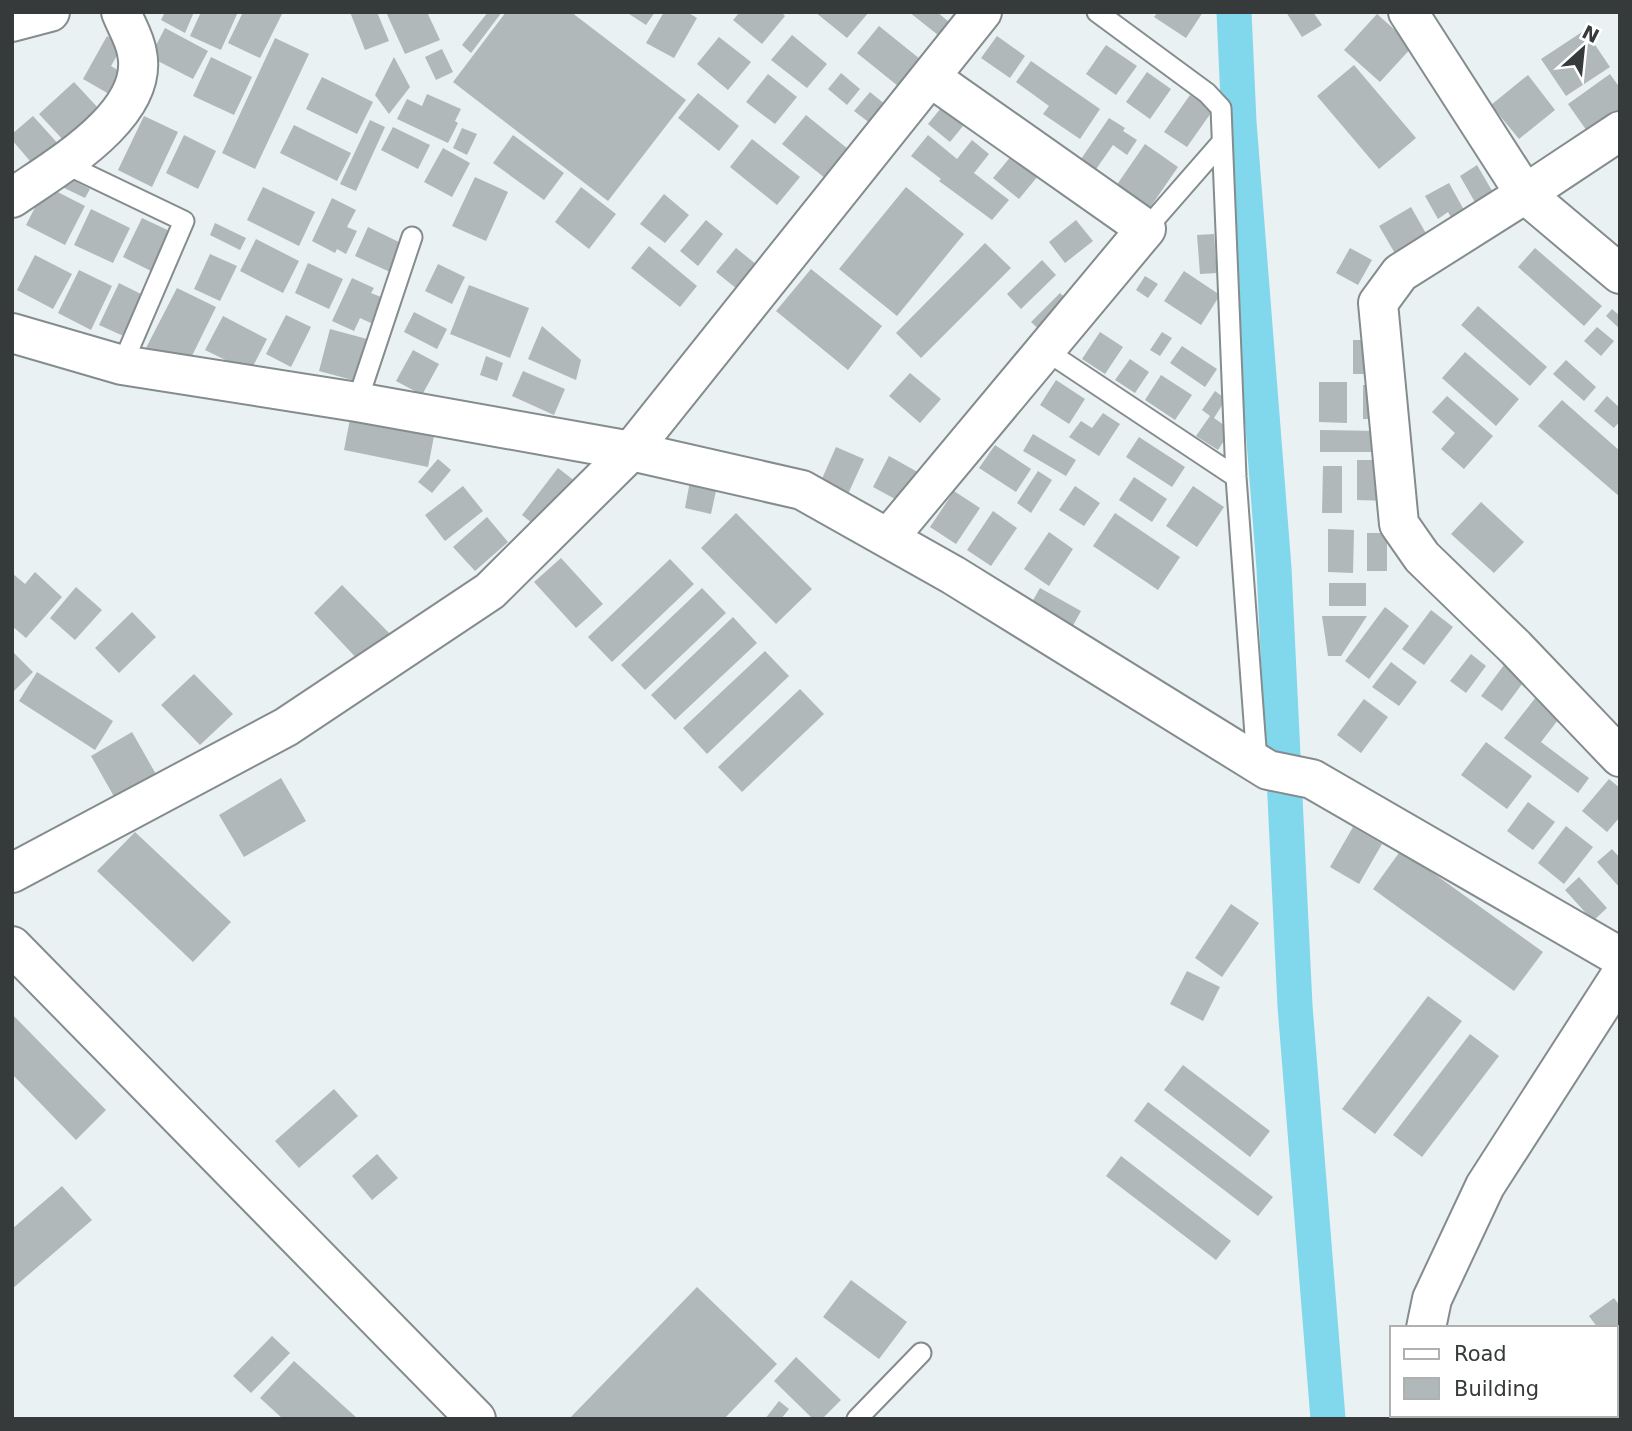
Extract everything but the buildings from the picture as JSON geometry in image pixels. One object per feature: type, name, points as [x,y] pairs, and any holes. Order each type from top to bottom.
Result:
[{"type":"street","points":[[12,22],[50,12]]},
{"type":"street","points":[[12,198],[109,126],[128,102],[138,78],[137,53],[121,12]]},
{"type":"street","points":[[12,873],[286,727],[489,591],[631,451],[982,12]]},
{"type":"street","points":[[1408,12],[1525,194],[1620,274]]},
{"type":"street","points":[[889,537],[1146,229],[930,76]]},
{"type":"street","points":[[1620,131],[1400,273],[1378,303],[1399,524],[1422,557],[1515,647],[1620,757]]},
{"type":"street","points":[[12,333],[122,365],[357,402],[631,451],[802,490],[889,537],[1262,766],[1312,779],[1620,957]]},
{"type":"street","points":[[12,946],[476,1419]]},
{"type":"street","points":[[1426,1326],[1432,1299],[1485,1186],[1620,976]]},
{"type":"lane","points":[[1097,12],[1220,108],[1236,477],[1262,766]]},
{"type":"lane","points":[[1146,229],[1222,142]]},
{"type":"lane","points":[[62,163],[184,221],[122,365]]},
{"type":"lane","points":[[357,402],[412,237]]},
{"type":"lane","points":[[1045,350],[1236,477]]},
{"type":"lane","points":[[857,1419],[921,1353]]},
{"type":"waterway","points":[[1234,12],[1239,122],[1274,568],[1295,1006],[1328,1419]]}]
